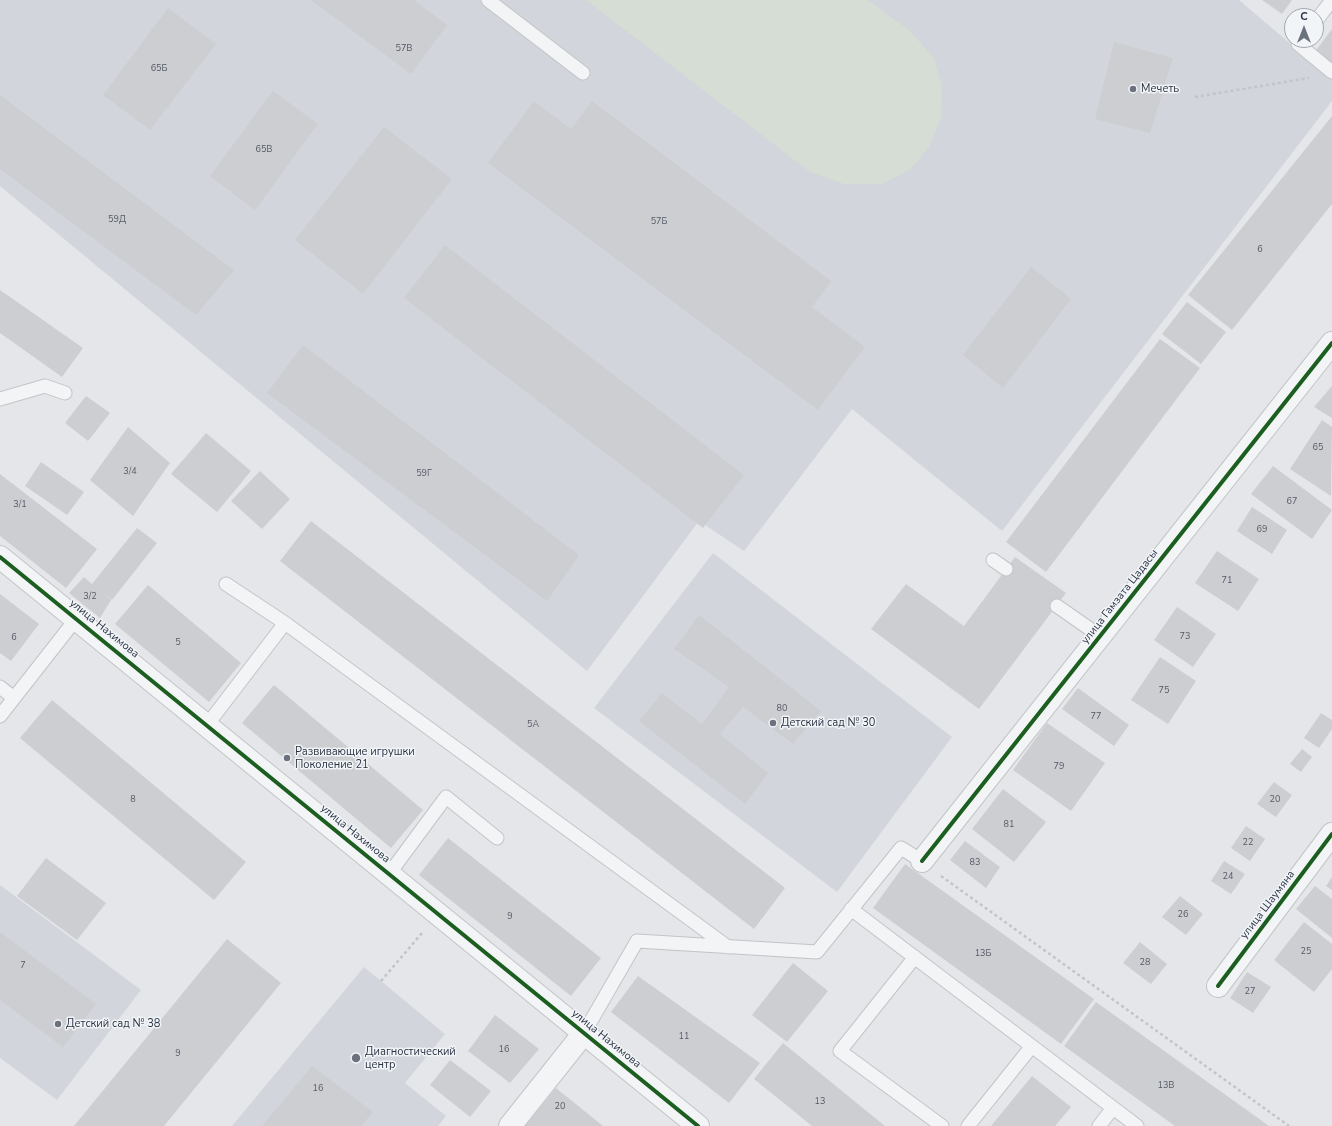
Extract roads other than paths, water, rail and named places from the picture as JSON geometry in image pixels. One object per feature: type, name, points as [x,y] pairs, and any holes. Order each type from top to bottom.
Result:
[{"type":"street","name":"улица Гамзата Цадасы","points":[[922,861],[1332,343]]},
{"type":"street","name":"улица Нахимова","points":[[0,557],[698,1126]]},
{"type":"street","name":"улица Шаумяна","points":[[1218,986],[1332,834]]},
{"type":"street","points":[[510,1126],[584,1033]]},
{"type":"lane","points":[[488,0],[583,72]]},
{"type":"lane","points":[[1324,10],[1332,0]]},
{"type":"lane","points":[[1303,48],[1332,72]]},
{"type":"lane","points":[[0,399],[45,386],[65,393]]},
{"type":"lane","points":[[993,560],[1006,569]]},
{"type":"lane","points":[[226,584],[286,623],[728,947]]},
{"type":"lane","points":[[1057,606],[1100,636]]},
{"type":"lane","points":[[0,716],[76,619]]},
{"type":"lane","points":[[207,725],[286,623]]},
{"type":"lane","points":[[0,687],[14,698]]},
{"type":"lane","points":[[389,874],[446,797],[497,838]]},
{"type":"lane","points":[[584,1033],[637,941],[817,952],[902,848],[922,861]]},
{"type":"lane","points":[[851,909],[1137,1126]]},
{"type":"lane","points":[[915,958],[840,1051],[942,1126]]},
{"type":"lane","points":[[968,1126],[1032,1046]]},
{"type":"lane","points":[[1098,1126],[1113,1108]]},
{"type":"place","name":"Мечеть","points":[[1133,89]]},
{"type":"place","name":"Детский сад № 30","points":[[773,723]]},
{"type":"place","name":"Развивающие игрушки Поколение 21","points":[[287,758]]},
{"type":"place","name":"Детский сад № 38","points":[[58,1024]]},
{"type":"place","name":"Диагностический центр","points":[[356,1058]]}]
